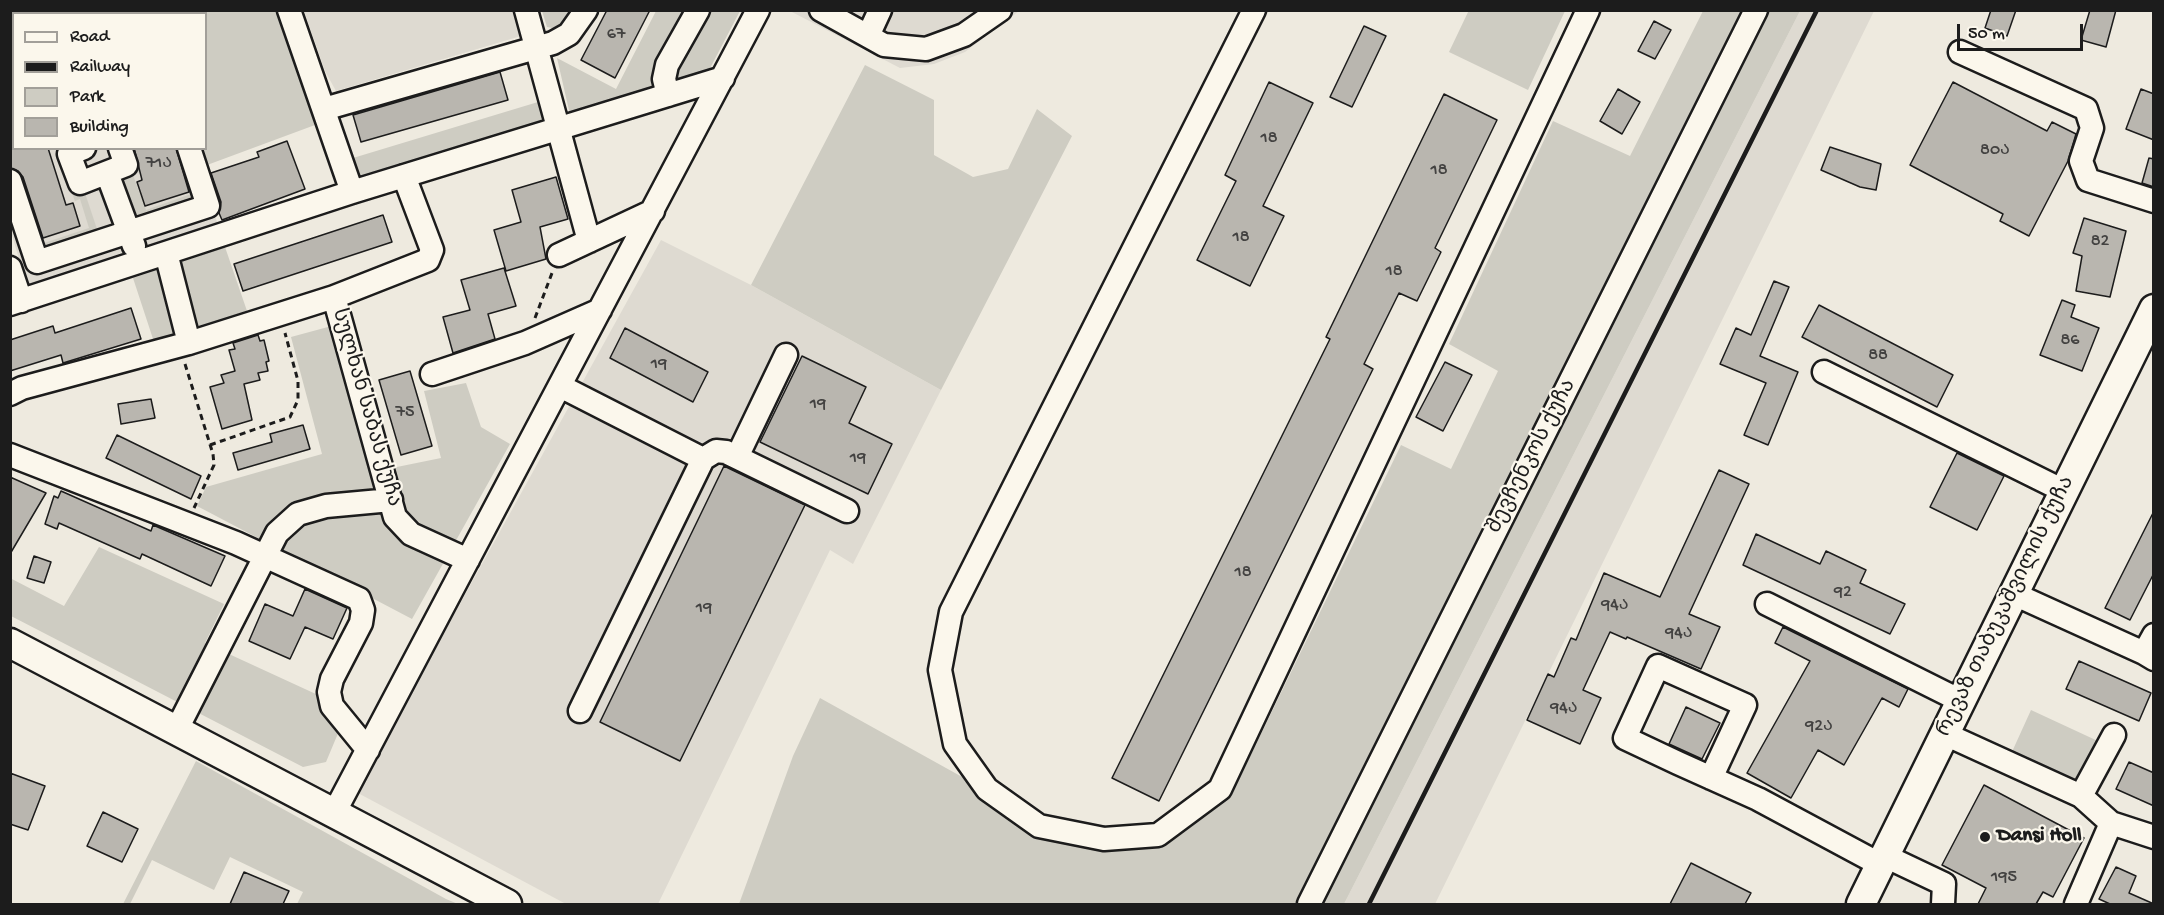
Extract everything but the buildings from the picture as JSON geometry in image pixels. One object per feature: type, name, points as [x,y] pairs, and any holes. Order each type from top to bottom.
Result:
[{"type":"main road","name":"რევაზ თაბუკაშვილის ქუჩა","points":[[1861,904],[2064,491],[2150,324]]},
{"type":"main road","points":[[10,643],[333,815],[507,904]]},
{"type":"street","points":[[289,10],[352,192]]},
{"type":"street","points":[[526,10],[589,241]]},
{"type":"street","points":[[324,109],[535,48],[570,34],[586,10]]},
{"type":"street","points":[[668,95],[664,79],[667,65],[698,10]]},
{"type":"street","points":[[333,815],[758,10]]},
{"type":"street","points":[[821,10],[884,45],[926,49],[964,34],[1000,10]]},
{"type":"street","points":[[868,36],[880,10]]},
{"type":"street","points":[[1254,10],[951,612],[940,670],[955,744],[987,789],[1039,826],[1104,839],[1158,835],[1220,789],[1588,10]]},
{"type":"street","name":"შევჩენკოს ქუჩა","points":[[1309,904],[1756,10]]},
{"type":"street","points":[[1960,52],[2086,110],[2092,128],[2081,161],[2088,180],[2154,201]]},
{"type":"street","points":[[10,268],[16,302],[352,192],[723,78]]},
{"type":"street","points":[[79,150],[69,154],[80,183],[126,165],[121,150]]},
{"type":"street","points":[[10,182],[37,262],[208,206],[190,150]]},
{"type":"street","points":[[107,173],[140,261]]},
{"type":"street","name":"სულხან საბას ქუჩა","points":[[404,176],[432,250],[428,260],[334,297],[395,516],[411,534],[468,560]]},
{"type":"street","points":[[559,255],[652,211]]},
{"type":"street","points":[[166,253],[184,344]]},
{"type":"street","points":[[10,394],[22,388],[184,344],[334,297]]},
{"type":"street","points":[[432,374],[525,343],[600,310]]},
{"type":"street","points":[[737,457],[786,355]]},
{"type":"street","points":[[1824,372],[2064,491]]},
{"type":"street","points":[[560,386],[703,459]]},
{"type":"street","points":[[580,711],[703,459],[716,451],[726,452],[847,512]]},
{"type":"street","points":[[10,455],[265,556],[359,599],[362,604],[362,623],[332,679],[329,692],[333,706],[368,750]]},
{"type":"street","points":[[176,731],[277,533],[298,514],[326,506],[391,500]]},
{"type":"street","points":[[2014,594],[2150,649]]},
{"type":"street","points":[[1767,604],[1961,701]]},
{"type":"street","points":[[1711,778],[1745,705],[1658,666],[1625,738],[1883,860],[1944,884],[1943,904]]},
{"type":"street","points":[[1945,734],[2081,796],[2110,823],[2154,837]]},
{"type":"street","points":[[2081,796],[2114,735]]},
{"type":"street","points":[[2076,904],[2110,823]]},
{"type":"path","points":[[525,343],[559,255]]},
{"type":"path","points":[[210,445],[290,417],[298,400],[298,381],[280,314]]},
{"type":"path","points":[[184,344],[214,465],[187,524]]},
{"type":"shaded area","points":[[10,11],[147,11],[12,12],[12,150],[193,150],[219,228],[28,289],[11,232]]},
{"type":"shaded area","points":[[304,11],[515,11],[521,36],[336,91],[325,71]]},
{"type":"shaded area","points":[[790,11],[1019,11],[965,52],[934,64],[900,68]]},
{"type":"shaded area","points":[[1800,11],[1874,11],[1435,904],[1344,904]]},
{"type":"shaded area","points":[[661,240],[751,285],[941,390],[853,564],[830,550],[658,904],[566,904],[356,792]]},
{"type":"green space","points":[[84,10],[85,12],[12,12],[11,44],[10,11]]},
{"type":"green space","points":[[1469,10],[1565,11],[1528,90],[1449,52]]},
{"type":"green space","points":[[278,11],[315,125],[199,168],[193,150],[207,150],[207,12],[148,12]]},
{"type":"green space","points":[[542,11],[573,11],[563,30],[547,27]]},
{"type":"green space","points":[[656,11],[740,11],[707,74],[571,119],[557,58],[616,89]]},
{"type":"green space","points":[[1703,11],[1745,11],[1296,904],[739,904],[793,756],[820,698],[964,778],[975,792],[1028,833],[1104,849],[1165,843],[1231,796],[1401,445],[1451,469],[1498,371],[1449,344],[1553,121],[1630,156]]},
{"type":"green space","points":[[1756,11],[1800,11],[1344,904],[1309,904]]},
{"type":"green space","points":[[865,65],[934,100],[934,155],[973,177],[1008,169],[1037,109],[1072,136],[941,390],[751,285]]},
{"type":"green space","points":[[538,102],[545,126],[361,182],[353,158]]},
{"type":"green space","points":[[139,163],[142,171],[133,175],[146,210],[191,194],[195,205],[140,224],[120,170]]},
{"type":"green space","points":[[82,184],[99,235],[41,255],[38,245],[89,228],[80,199],[75,201],[70,188]]},
{"type":"green space","points":[[225,247],[247,311],[154,342],[133,278]]},
{"type":"green space","points":[[350,321],[392,468],[441,458],[424,391],[466,383],[481,427],[510,444],[412,619],[197,506],[206,487],[322,454],[291,337]]},
{"type":"green space","points":[[99,547],[224,604],[205,643],[318,695],[339,731],[326,762],[303,767],[11,616],[10,578],[64,606]]},
{"type":"green space","points":[[2031,710],[2100,742],[2080,786],[2011,754]]},
{"type":"green space","points":[[196,761],[458,904],[297,904],[303,892],[230,857],[214,890],[152,860],[130,904],[123,904]]},
{"type":"railway","points":[[1369,904],[1817,10]]},
{"type":"place","name":"Dansi Holl","points":[[1985,837]]}]
